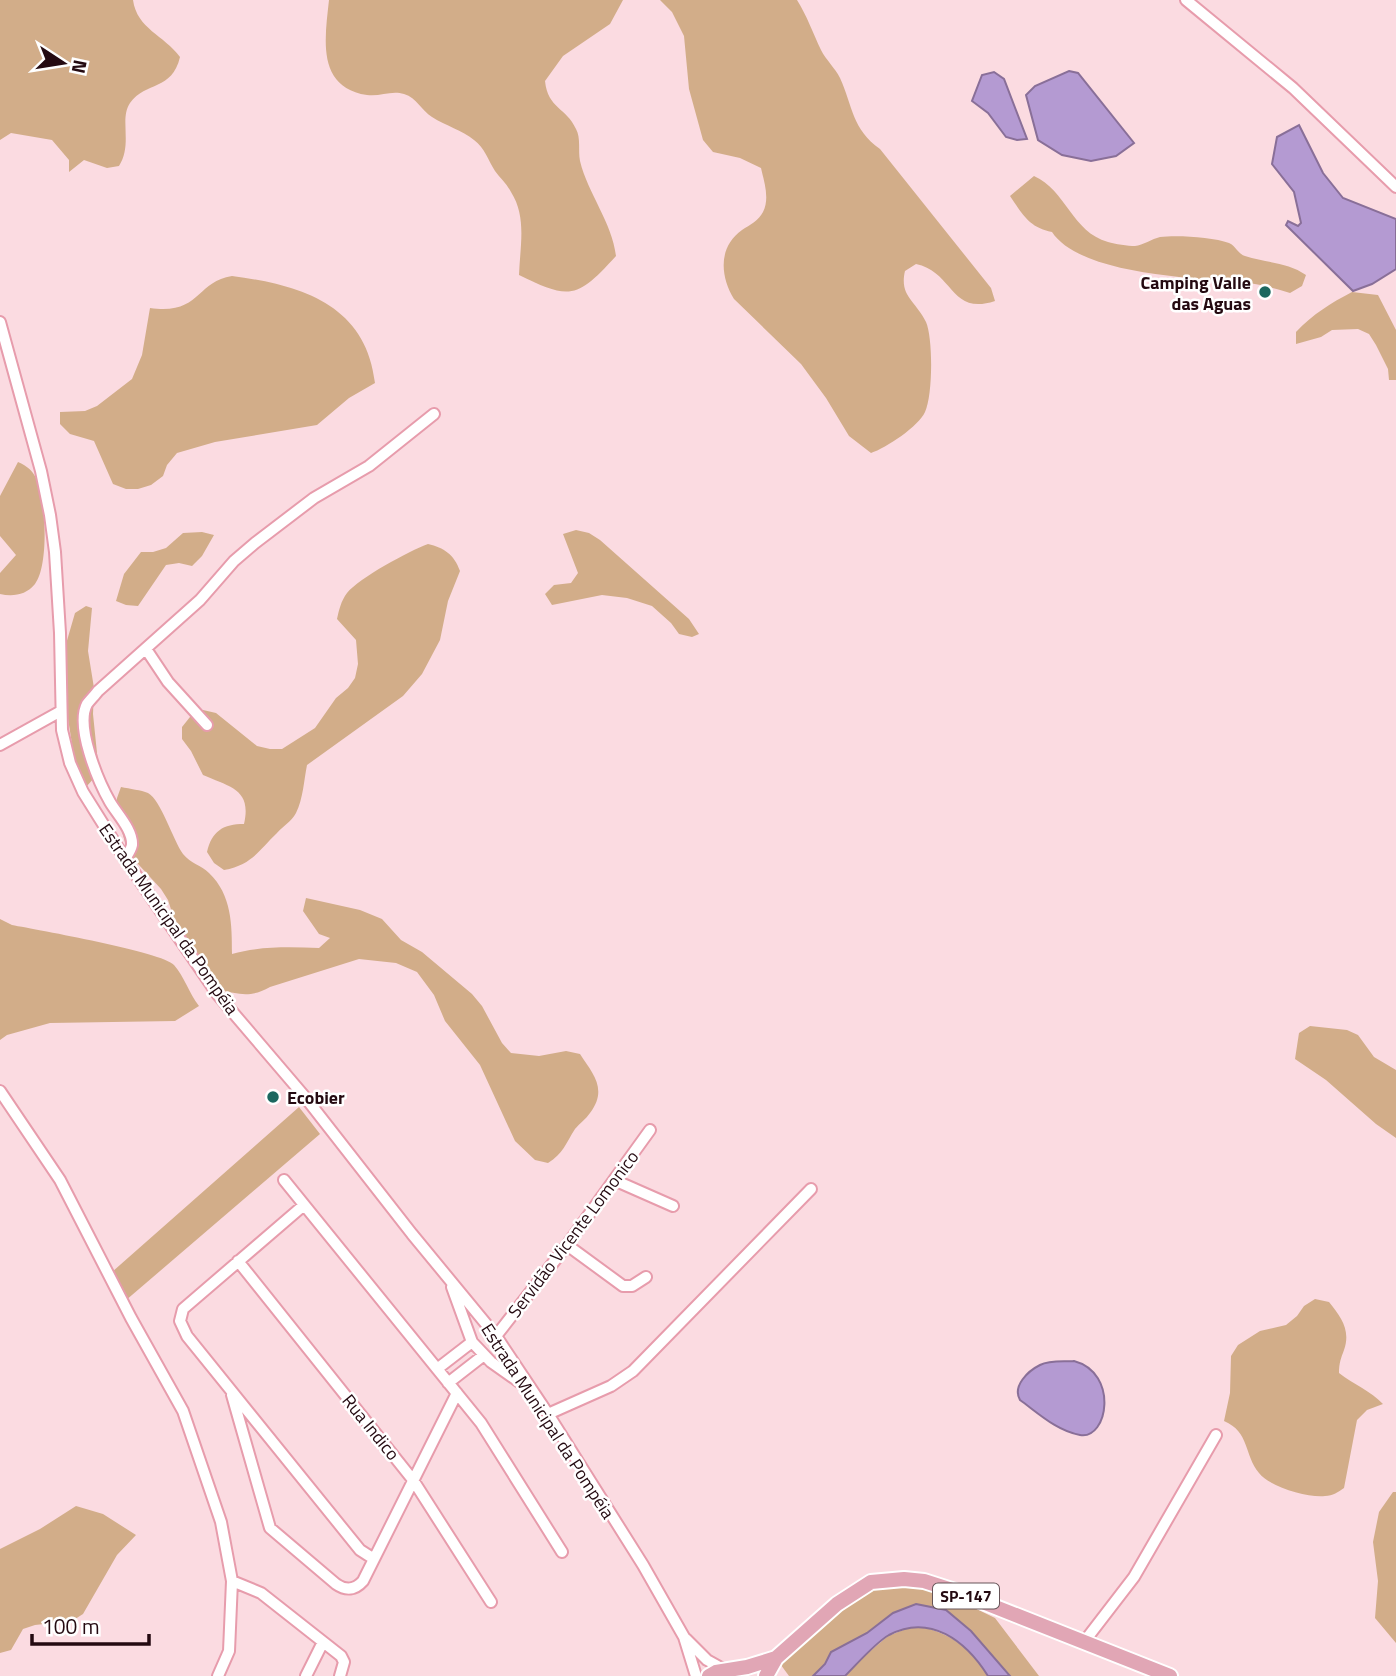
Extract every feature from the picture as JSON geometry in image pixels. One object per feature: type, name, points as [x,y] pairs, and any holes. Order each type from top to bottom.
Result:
[{"type":"main road","name":"SP-147","points":[[766,1676],[776,1658],[854,1592],[871,1582],[887,1579],[924,1581],[955,1591],[1170,1676]]},
{"type":"main road","name":"SP-147","points":[[725,1670],[747,1667],[776,1658]]},
{"type":"main road","points":[[709,1676],[725,1670],[740,1676]]},
{"type":"street","points":[[1186,0],[1293,88],[1396,187]]},
{"type":"street","name":"Estrada Municipal da Pompéia","points":[[0,322],[41,471],[50,515],[60,619],[62,730],[78,782],[125,859],[218,995],[305,1097],[496,1336],[643,1566],[684,1637],[696,1676]]},
{"type":"street","points":[[125,859],[132,848],[132,842],[125,825],[108,800],[96,771],[83,718],[87,704],[98,691],[200,600],[234,561],[255,543],[314,498],[369,466],[434,414]]},
{"type":"street","points":[[146,649],[168,682],[207,725]]},
{"type":"street","points":[[0,745],[61,711]]},
{"type":"street","points":[[0,1091],[60,1180],[131,1318],[175,1394],[221,1522],[232,1581],[229,1651],[218,1676]]},
{"type":"street","name":"Servidão Vicente Lomonico","points":[[496,1336],[567,1245],[650,1130]]},
{"type":"street","points":[[284,1180],[496,1445],[562,1552]]},
{"type":"street","points":[[614,1180],[673,1206]]},
{"type":"street","points":[[548,1414],[611,1386],[633,1371],[811,1189]]},
{"type":"street","points":[[304,1205],[183,1309],[180,1321],[187,1336],[360,1550],[374,1559]]},
{"type":"street","points":[[567,1245],[623,1286],[632,1286],[646,1277]]},
{"type":"street","name":"Rua Indico","points":[[238,1261],[413,1480],[491,1601]]},
{"type":"street","points":[[448,1278],[472,1342],[484,1355],[529,1390]]},
{"type":"street","points":[[437,1369],[472,1342]]},
{"type":"street","points":[[448,1383],[484,1355]]},
{"type":"street","points":[[230,1388],[267,1519],[275,1534],[336,1584],[346,1589],[359,1586],[363,1581],[457,1393]]},
{"type":"street","points":[[1084,1642],[1133,1577],[1216,1435]]},
{"type":"street","points":[[232,1581],[261,1593],[343,1659],[340,1676]]},
{"type":"street","name":"Estrada Municipal da Pompéia","points":[[684,1637],[707,1660],[725,1670]]},
{"type":"street","points":[[306,1676],[323,1642]]},
{"type":"shaded area","points":[[0,0],[133,0],[145,25],[180,57],[176,68],[165,81],[143,91],[130,103],[126,116],[125,149],[119,166],[107,168],[84,160],[69,172],[69,160],[52,140],[11,133],[0,140]]},
{"type":"shaded area","points":[[329,0],[623,0],[610,24],[563,56],[545,81],[553,103],[572,122],[578,133],[580,161],[614,244],[616,256],[592,281],[582,288],[562,291],[550,289],[519,275],[519,211],[509,189],[484,150],[469,137],[432,117],[416,101],[404,94],[367,95],[351,90],[339,82],[327,59]]},
{"type":"shaded area","points":[[660,0],[797,0],[821,50],[840,78],[854,117],[864,134],[880,149],[991,288],[995,301],[969,303],[928,269],[916,264],[905,271],[906,293],[922,315],[928,330],[931,380],[928,404],[916,424],[893,442],[871,453],[849,436],[801,364],[734,299],[729,290],[724,272],[725,253],[734,237],[754,222],[765,207],[766,190],[761,168],[740,158],[713,152],[703,140],[689,89],[684,36],[672,12]]},
{"type":"shaded area","points":[[1069,71],[1078,73],[1134,143],[1116,156],[1091,161],[1062,155],[1038,140],[1026,95],[1035,86]]},
{"type":"shaded area","points":[[994,72],[1004,79],[1027,139],[1006,137],[988,113],[972,101],[982,75]]},
{"type":"shaded area","points":[[1299,125],[1323,173],[1343,198],[1396,219],[1396,269],[1372,284],[1353,291],[1286,225],[1288,221],[1298,226],[1301,223],[1294,192],[1272,164],[1277,137]]},
{"type":"shaded area","points":[[1034,176],[1054,191],[1086,229],[1108,242],[1135,246],[1160,237],[1176,236],[1222,241],[1231,244],[1245,256],[1299,271],[1306,275],[1302,286],[1290,293],[1249,283],[1143,272],[1088,258],[1067,247],[1052,232],[1032,223],[1010,196]]},
{"type":"shaded area","points":[[232,276],[282,285],[326,303],[344,317],[358,334],[369,356],[375,383],[349,398],[317,425],[215,442],[177,453],[167,465],[163,476],[151,485],[126,489],[113,484],[94,441],[70,434],[60,424],[60,412],[85,411],[97,406],[132,379],[142,355],[150,308],[179,307],[189,303],[220,279]]},
{"type":"shaded area","points":[[1352,292],[1378,295],[1396,330],[1396,380],[1389,380],[1388,369],[1369,334],[1358,329],[1332,330],[1321,337],[1296,344],[1296,332],[1302,326],[1322,309]]},
{"type":"shaded area","points":[[18,462],[36,477],[40,490],[44,549],[35,584],[23,593],[5,595],[0,594],[0,573],[16,555],[0,536],[0,496]]},
{"type":"shaded area","points":[[576,530],[589,533],[600,540],[689,619],[699,634],[692,637],[679,634],[652,606],[627,598],[602,595],[552,605],[545,594],[554,585],[571,583],[578,573],[563,534]]},
{"type":"shaded area","points":[[202,532],[214,535],[202,556],[192,566],[179,563],[166,565],[138,606],[116,601],[124,574],[141,552],[166,548],[183,533]]},
{"type":"shaded area","points":[[428,544],[448,553],[460,571],[448,601],[440,640],[422,674],[403,696],[307,765],[300,802],[294,816],[248,861],[224,870],[214,863],[207,852],[209,845],[215,834],[224,827],[244,824],[245,803],[237,791],[203,775],[182,739],[182,727],[190,717],[203,710],[216,713],[257,746],[270,749],[282,749],[315,728],[336,698],[355,678],[358,664],[356,640],[337,619],[345,596],[373,573]]},
{"type":"shaded area","points":[[86,606],[92,608],[88,651],[94,688],[93,714],[98,763],[95,777],[86,787],[75,763],[66,706],[66,644],[75,613]]},
{"type":"shaded area","points":[[121,787],[145,792],[153,797],[183,854],[206,870],[217,882],[229,911],[232,954],[264,948],[319,948],[330,938],[319,934],[303,911],[306,898],[360,910],[382,919],[401,940],[422,952],[472,994],[511,1053],[539,1056],[566,1051],[580,1054],[597,1082],[598,1096],[590,1113],[575,1129],[561,1152],[548,1163],[535,1160],[515,1141],[480,1065],[445,1021],[434,995],[417,972],[396,963],[359,959],[257,993],[239,994],[219,990],[176,925],[168,900],[161,889],[128,853],[116,810]]},
{"type":"shaded area","points":[[0,919],[12,925],[99,942],[165,960],[178,969],[199,1006],[175,1021],[50,1023],[7,1035],[0,1040]]},
{"type":"shaded area","points":[[1310,1026],[1347,1030],[1358,1035],[1374,1057],[1396,1070],[1396,1138],[1326,1080],[1295,1059],[1299,1033]]},
{"type":"shaded area","points":[[299,1107],[320,1134],[125,1301],[112,1272]]},
{"type":"shaded area","points":[[1315,1299],[1329,1302],[1344,1324],[1346,1343],[1339,1373],[1383,1404],[1367,1410],[1357,1420],[1344,1488],[1333,1495],[1325,1496],[1290,1490],[1264,1478],[1254,1466],[1243,1438],[1224,1421],[1230,1393],[1231,1356],[1238,1345],[1260,1331],[1286,1325],[1304,1306]]},
{"type":"shaded area","points":[[1074,1361],[1088,1368],[1098,1378],[1103,1391],[1102,1417],[1090,1434],[1080,1435],[1056,1426],[1020,1400],[1018,1395],[1020,1384],[1035,1368],[1048,1362]]},
{"type":"shaded area","points":[[1393,1492],[1396,1492],[1396,1643],[1375,1618],[1378,1581],[1373,1542],[1379,1512]]},
{"type":"shaded area","points":[[76,1506],[103,1514],[136,1535],[117,1555],[83,1614],[72,1621],[23,1629],[11,1650],[0,1653],[0,1549],[40,1529]]},
{"type":"shaded area","points":[[884,1587],[928,1590],[952,1597],[995,1618],[1039,1676],[1010,1676],[971,1631],[893,1613],[867,1633],[831,1652],[825,1664],[813,1676],[789,1676],[778,1661],[862,1592]]},
{"type":"shaded area","points":[[916,1604],[946,1610],[971,1631],[1010,1676],[988,1676],[958,1642],[933,1629],[919,1627],[889,1635],[845,1676],[813,1676],[825,1664],[831,1652],[867,1633],[893,1613]]},
{"type":"shaded area","points":[[916,1625],[950,1637],[974,1656],[989,1676],[841,1676],[888,1636]]},
{"type":"place","name":"Camping Valle das Aguas","points":[[1265,292]]},
{"type":"place","name":"Ecobier","points":[[273,1097]]}]
